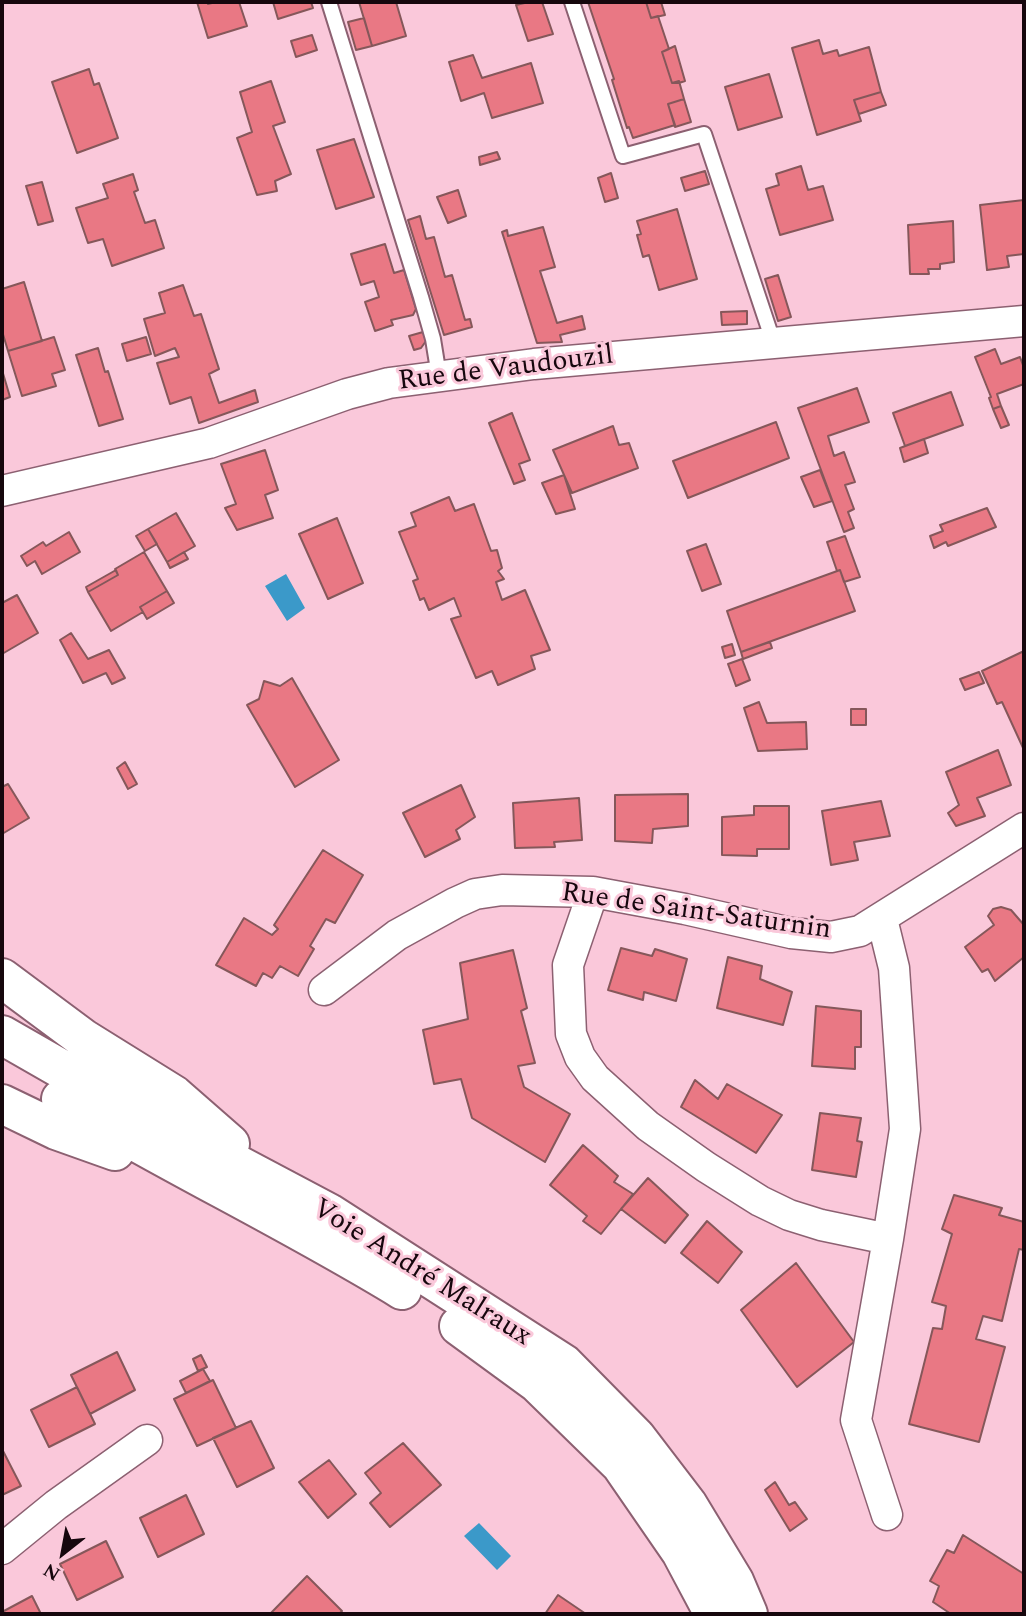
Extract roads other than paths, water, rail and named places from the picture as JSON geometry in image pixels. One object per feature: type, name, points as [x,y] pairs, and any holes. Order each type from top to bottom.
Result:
[{"type":"main road","points":[[2,978],[84,1038],[174,1095],[237,1150],[329,1213]]},
{"type":"main road","name":"Voie André Malraux","points":[[2,1035],[111,1098],[329,1213],[564,1364],[636,1437],[688,1505],[734,1581],[748,1614]]},
{"type":"main road","name":"Voie André Malraux","points":[[2,1064],[185,1170],[336,1250],[462,1327],[537,1383],[621,1465],[681,1552],[714,1614]]},
{"type":"main road","points":[[2,1104],[55,1130],[111,1150],[185,1170]]},
{"type":"street","name":"Rue de Vaudouzil","points":[[2,491],[209,443],[348,394],[389,383],[521,366],[1024,321]]},
{"type":"street","name":"Rue de Saint-Saturnin","points":[[324,990],[397,935],[475,894],[502,890],[593,892],[791,933],[831,937],[860,932],[1024,828]]},
{"type":"street","points":[[593,892],[568,965],[571,1034],[580,1057],[595,1078],[648,1126],[760,1201],[799,1219],[888,1239]]},
{"type":"street","points":[[882,919],[894,968],[905,1129],[856,1420],[887,1515]]},
{"type":"street","points":[[2,1549],[55,1505],[147,1440]]},
{"type":"lane","points":[[329,2],[421,297],[433,339],[439,376]]},
{"type":"lane","points":[[572,2],[623,156],[704,134],[774,344]]},
{"type":"water","points":[[286,574],[305,608],[287,621],[265,586]]},
{"type":"water","points":[[479,1523],[511,1556],[497,1570],[464,1536]]}]
